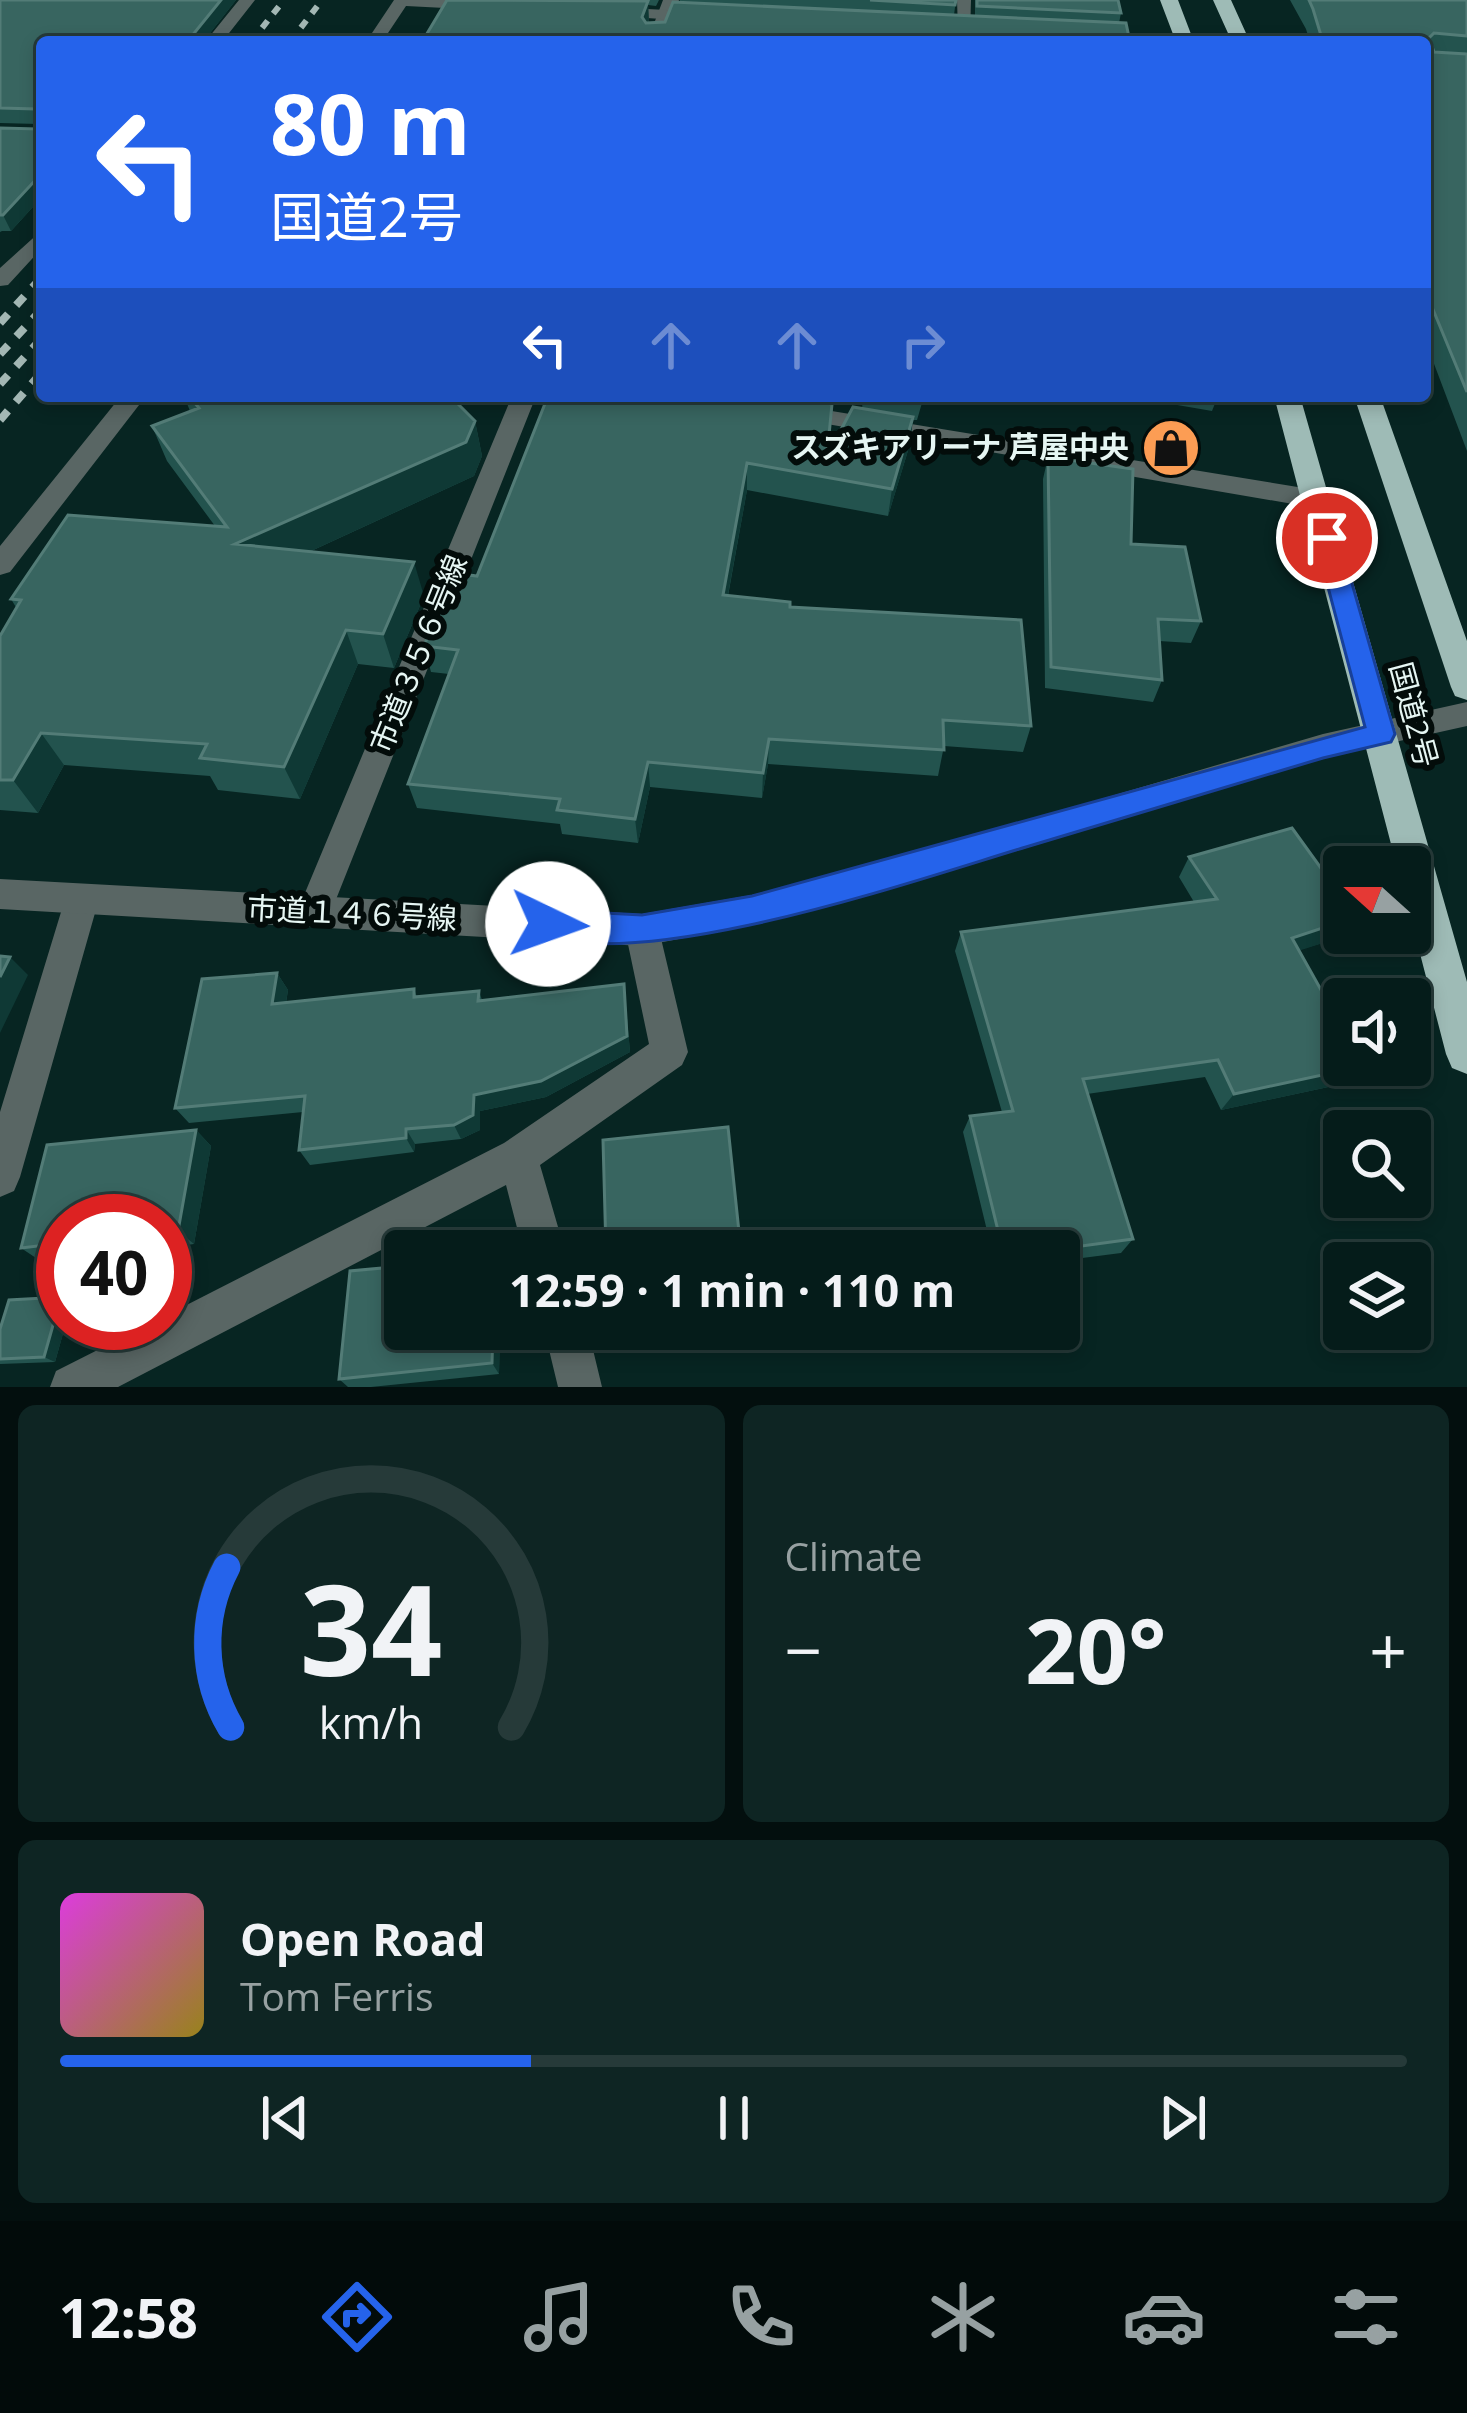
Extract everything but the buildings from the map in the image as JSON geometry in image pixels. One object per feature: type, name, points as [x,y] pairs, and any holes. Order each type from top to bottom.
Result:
[{"type":"highway","points":[[1169,0],[1184,36]]},
{"type":"highway","points":[[1222,0],[1238,36]]},
{"type":"highway","name":"国道2号","points":[[1289,402],[1467,1054]]},
{"type":"highway","name":"国道2号","points":[[1369,402],[1467,687]]},
{"type":"street","points":[[218,36],[247,0]]},
{"type":"street","points":[[378,36],[401,1],[511,7]]},
{"type":"street","points":[[599,11],[668,7],[734,19]]},
{"type":"street","points":[[657,36],[668,7]]},
{"type":"street","points":[[942,30],[988,33]]},
{"type":"street","points":[[0,280],[36,242]]},
{"type":"street","points":[[0,565],[129,402]]},
{"type":"street","name":"市道３５６号線","points":[[314,912],[522,402]]},
{"type":"street","points":[[762,406],[1316,499]]},
{"type":"street","name":"市道１４６号線","points":[[0,894],[642,929],[752,910],[899,872],[1323,746],[1467,714]]},
{"type":"street","points":[[0,1177],[82,899]]},
{"type":"street","points":[[72,1387],[518,1157],[669,1052],[642,929]]},
{"type":"street","points":[[518,1157],[538,1230]]},
{"type":"street","points":[[571,1350],[580,1387]]},
{"type":"lane","points":[[964,0],[965,32]]},
{"type":"railway","points":[[256,36],[284,0]]},
{"type":"railway","points":[[295,36],[322,0]]},
{"type":"railway","points":[[0,323],[36,284]]},
{"type":"railway","points":[[0,354],[36,315]]},
{"type":"railway","points":[[0,384],[36,345]]},
{"type":"railway","points":[[0,420],[36,379]]},
{"type":"place","name":"スズキアリーナ 芦屋中央","points":[[1171,448]]},
{"type":"route","points":[[548,924],[642,929],[752,910],[920,866],[1323,746],[1381,734],[1327,538]]}]
